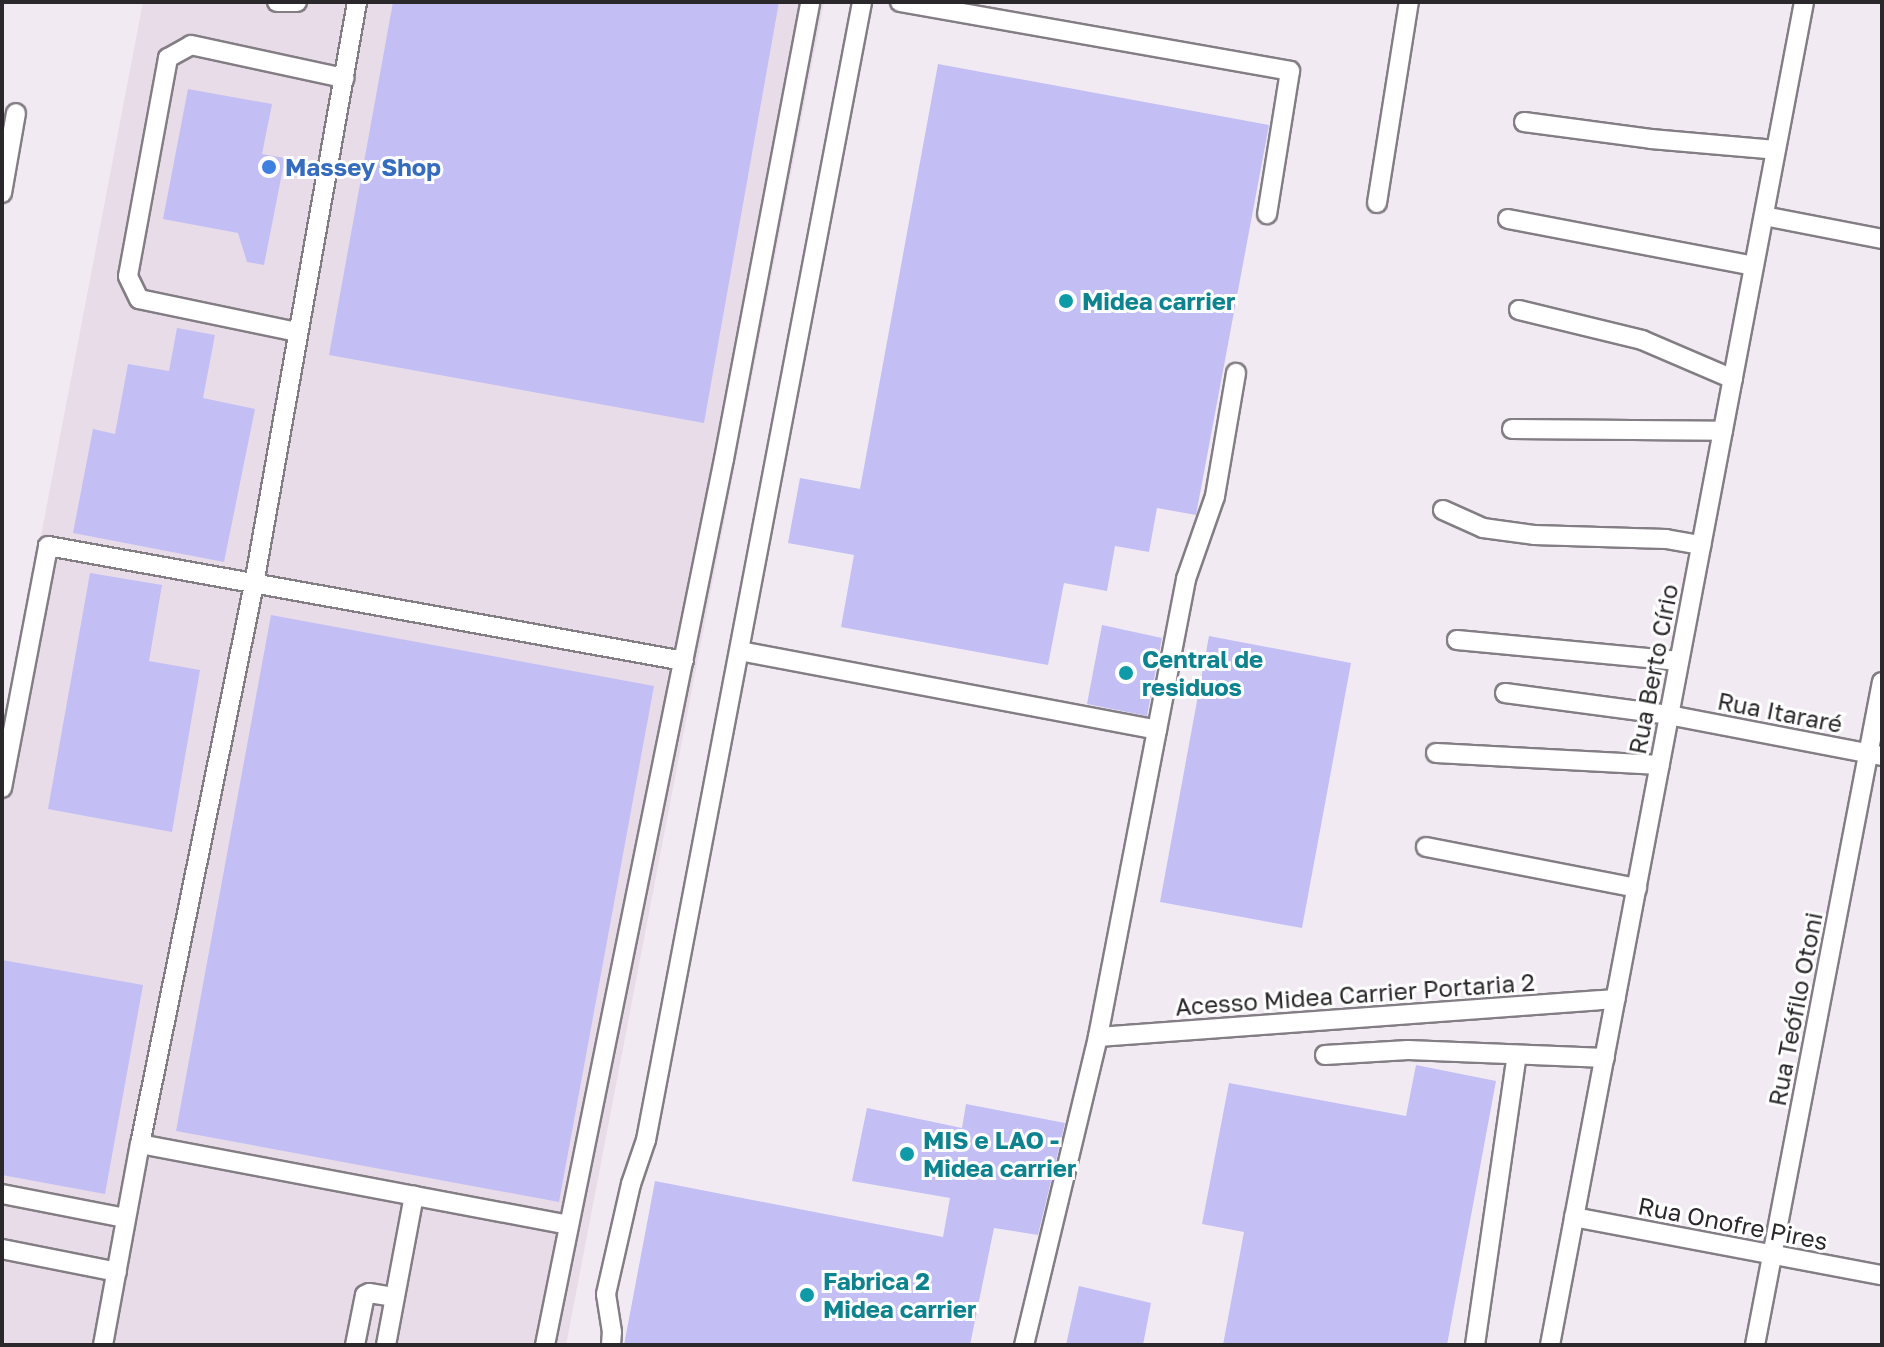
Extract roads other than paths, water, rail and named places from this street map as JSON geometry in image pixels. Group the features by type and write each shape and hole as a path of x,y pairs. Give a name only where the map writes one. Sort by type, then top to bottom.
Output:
{"street":[{"path":"277,2 297,2"},
{"path":"103,1345 140,1144 254,584 357,2"},
{"path":"545,1345 684,661 810,2"},
{"path":"611,1345 606,1294 631,1184 646,1140 862,2"},
{"path":"900,2 1290,71 1267,214"},
{"path":"1377,203 1409,2"},
{"name":"Rua Berto Círio","path":"1550,1345 1804,2"},
{"path":"297,332 139,299 128,276 165,74 168,58 191,45 344,78"},
{"path":"2,193 16,113"},
{"path":"1524,122 1651,139 1776,150"},
{"path":"1764,216 1882,239"},
{"path":"1508,219 1754,266"},
{"path":"1519,310 1642,340 1733,379"},
{"path":"1024,1345 1098,1037 1186,579 1215,496 1236,373"},
{"path":"1512,429 1723,431"},
{"path":"1443,510 1483,528 1534,535 1666,539 1701,545"},
{"path":"2,788 48,546 684,661"},
{"path":"1457,640 1679,661"},
{"path":"740,651 1157,730"},
{"name":"Rua Teófilo Otoni","path":"1755,1345 1875,755 1882,682"},
{"name":"Rua Itararé","path":"1505,693 1669,715 1875,755"},
{"path":"1436,753 1660,765"},
{"path":"1426,847 1637,888"},
{"name":"Acesso Midea Carrier Portaria 2","path":"1098,1037 1616,999"},
{"path":"1325,1055 1408,1050 1605,1058"},
{"path":"1475,1345 1517,1055"},
{"path":"140,1144 568,1225"},
{"path":"2,1194 126,1218"},
{"path":"386,1345 414,1196"},
{"name":"Rua Onofre Pires","path":"1574,1217 1882,1275"},
{"path":"2,1249 117,1272"},
{"path":"355,1345 365,1295 395,1297"}],"place":[{"name":"Massey Shop","path":"269,167"},
{"name":"Midea carrier","path":"1066,301"},
{"name":"Central de residuos","path":"1126,673"},
{"name":"MIS e LAO - Midea carrier","path":"907,1154"},
{"name":"Fabrica 2 Midea carrier","path":"807,1295"}]}
